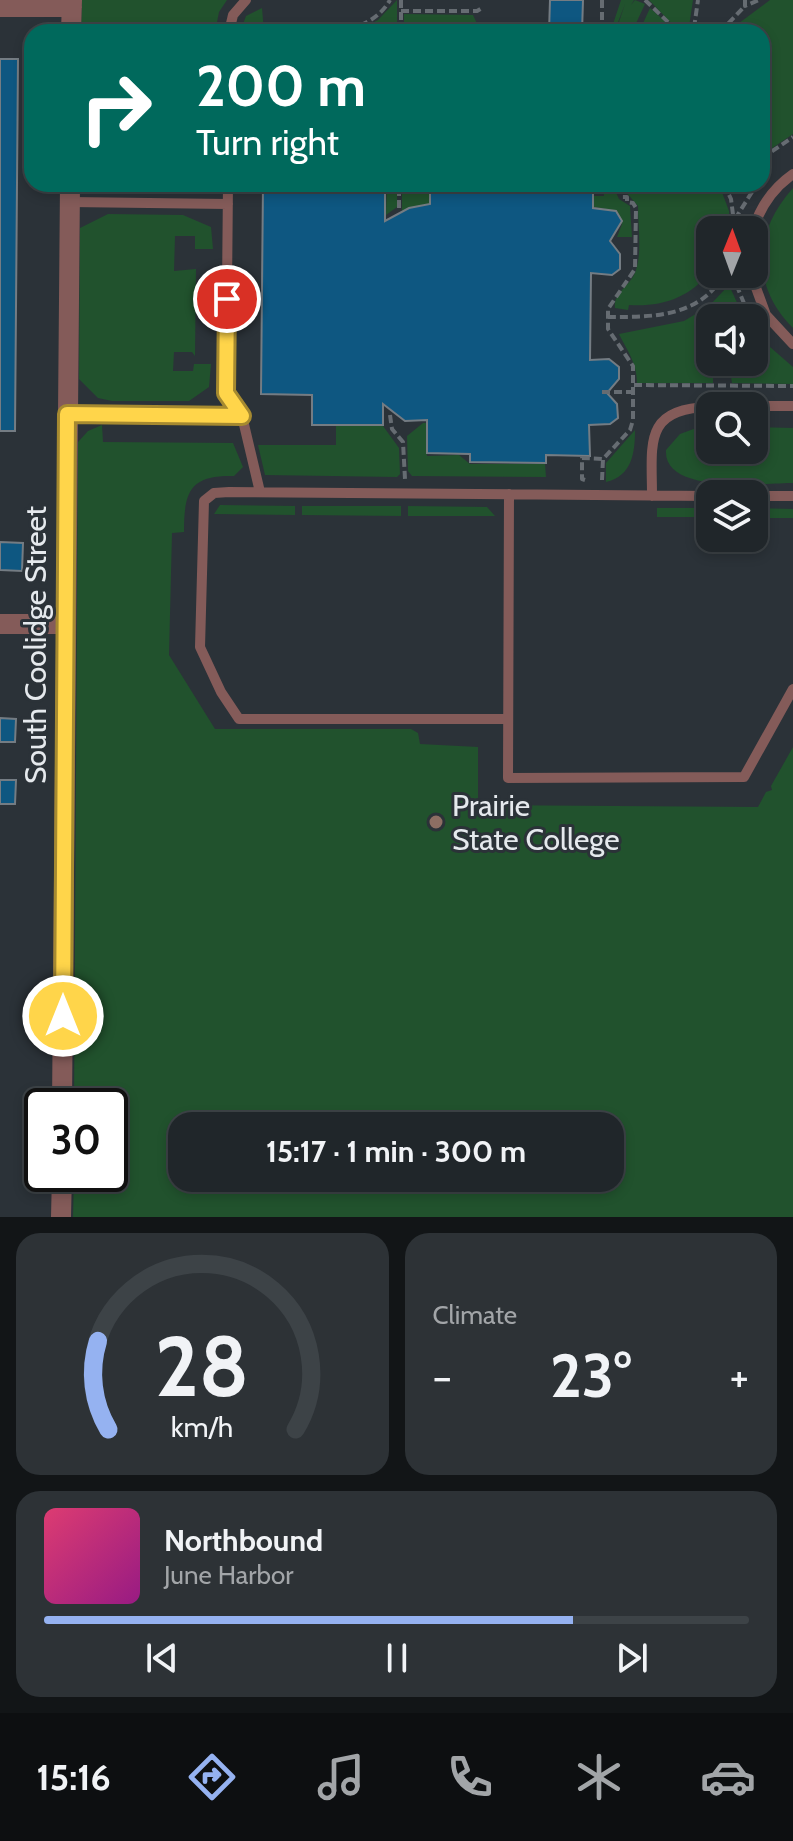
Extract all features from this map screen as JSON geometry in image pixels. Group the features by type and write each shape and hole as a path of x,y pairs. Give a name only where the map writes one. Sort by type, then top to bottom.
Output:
{"street":[{"path":"0,7 72,3 71,24"},
{"name":"South Coolidge Street","path":"62,1088 70,193"},
{"path":"0,624 65,624"},
{"path":"61,1217 62,1192"}],"lane":[{"path":"231,24 233,15 246,0"},
{"path":"760,216 771,194 793,174"},
{"path":"228,192 226,393 242,416 260,492"},
{"path":"70,193 228,204"},
{"path":"756,288 766,315 793,344"},
{"path":"768,406 793,406"},
{"path":"652,496 652,436 663,419 688,407 696,407"},
{"path":"67,414 242,416"},
{"path":"508,719 239,719 221,692 200,647 201,515 204,501 214,493 260,492 696,496"},
{"path":"509,494 508,778 744,777 793,689"},
{"path":"768,496 793,496"}],"path":[{"path":"362,24 367,23 390,0"},
{"path":"401,0 401,24"},
{"path":"602,0 602,24"},
{"path":"645,0 670,24"},
{"path":"695,24 698,0"},
{"path":"727,24 745,3 759,0"},
{"path":"401,11 477,11 482,8"},
{"path":"770,153 793,137"},
{"path":"399,192 399,208"},
{"path":"603,459 582,458 582,479 604,480 603,459 633,425 631,360 608,329 608,304 629,280 636,262 636,208 627,202 627,197 622,197 622,192"},
{"path":"727,192 734,216"},
{"path":"737,216 752,192"},
{"path":"608,317 652,317 684,310 713,288"},
{"path":"634,385 793,386"},
{"path":"602,392 634,392"},
{"path":"390,415 392,429 403,442 405,479"}],"green space":[{"path":"82,0 227,0 219,12 217,24 81,24"},
{"path":"397,0 397,24 370,24"},
{"path":"621,0 634,0 631,5 635,0 645,4 636,24 618,24 625,4 617,24 613,24"},
{"path":"649,0 693,0 689,24 672,24"},
{"path":"770,0 793,0 793,134 770,150 770,24 738,24"},
{"path":"262,8 263,24 243,24 246,16"},
{"path":"650,8 668,24 643,24"},
{"path":"404,14 473,15 477,24 404,24"},
{"path":"793,188 793,328 779,311 767,288 768,229"},
{"path":"387,192 397,192 397,207 386,215"},
{"path":"402,192 429,192 429,214 418,206 402,211"},
{"path":"604,192 616,192 619,199 630,206 632,237 617,237 622,224 617,211 594,207 594,196 604,196"},
{"path":"626,192 722,192 729,216 696,216 696,286 664,302 629,305 628,310 615,308 617,297 636,270 638,206"},
{"path":"108,214 183,215 211,227 213,249 195,249 195,236 175,236 174,271 196,269 195,356 192,352 174,352 173,371 193,371 194,364 211,364 209,387 189,401 112,401 98,398 79,379 80,228"},
{"path":"726,288 730,288 738,304 711,304"},
{"path":"696,314 696,376 768,376 768,345 793,367 793,384 732,383 731,377 713,377 713,383 637,383 633,362 619,334 684,321"},
{"path":"426,423 427,456 459,455 470,464 545,464 546,477 412,476 408,471 407,436"},
{"path":"102,425 103,442 233,443 243,467 234,476 208,479 192,488 186,506 184,532 172,533 169,655 215,729 411,729 418,733 420,744 478,747 478,805 758,807 766,792 772,790 771,786 793,747 793,1217 73,1217 74,1192 128,1192 128,1088 74,1088 78,442 88,431"},
{"path":"336,425 383,426 399,448 400,474 397,477 265,475 258,445 336,445"},
{"path":"768,427 793,428 793,483 697,480 680,474 669,464 666,450 680,434 696,428 696,464 768,464"},
{"path":"635,430 633,455 627,469 622,475 606,482 606,463"},
{"path":"220,505 295,506 295,515 214,514"},
{"path":"302,506 401,506 401,516 302,515"},
{"path":"408,506 487,507 495,516 408,516"},
{"path":"657,508 696,508 696,517 657,517"},
{"path":"768,508 793,509 793,518 768,518"}],"building":[{"path":"550,0 583,0 582,24 549,24"},
{"path":"0,59 18,59 15,431 0,431"},
{"path":"263,192 385,192 385,221 409,208 430,204 430,192 593,192 593,208 616,211 622,221 610,241 620,254 620,269 612,275 591,273 590,360 609,359 619,367 619,379 607,393 617,404 618,418 610,424 589,425 590,456 546,455 546,463 470,462 470,454 427,453 427,420 405,421 383,404 383,425 312,425 312,395 261,394"},
{"path":"0,542 23,543 22,571 0,570"},
{"path":"0,718 16,719 15,742 0,742"},
{"path":"0,780 16,780 15,804 0,804"}],"place":[{"name":"Prairie State College","path":"436,822"}],"route":[{"path":"63,1016 67,414 242,416 226,393 227,299"}]}
